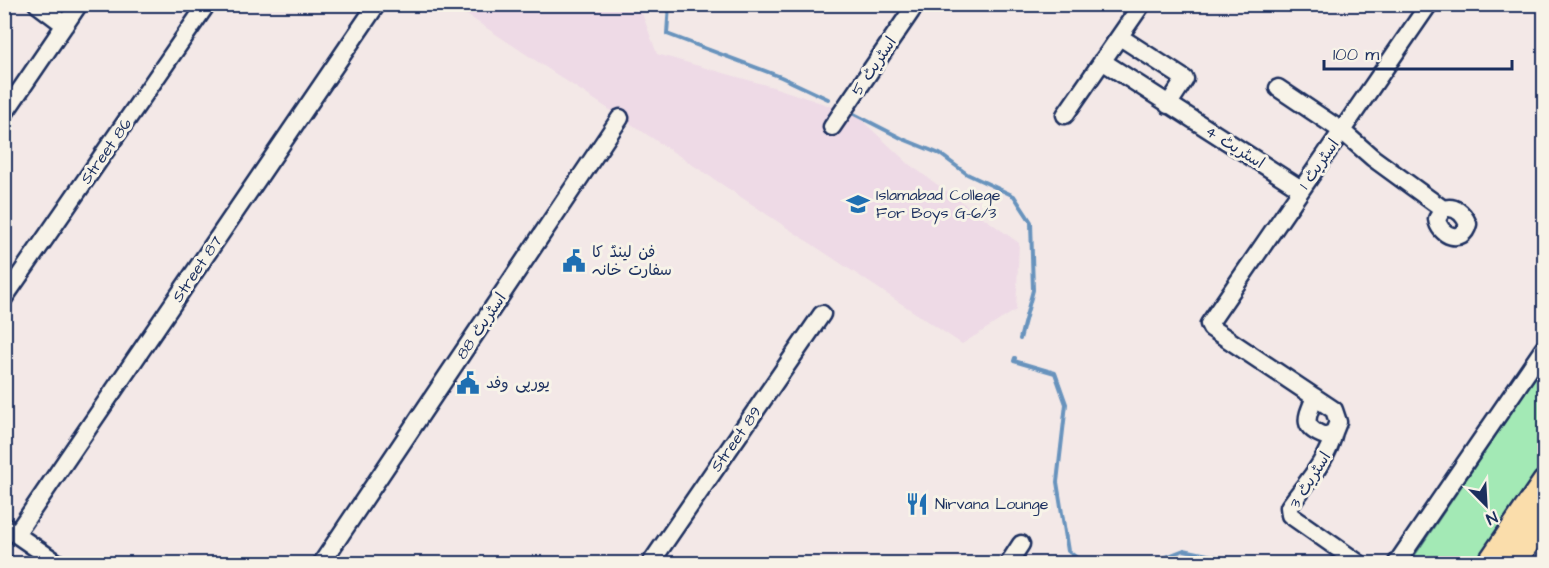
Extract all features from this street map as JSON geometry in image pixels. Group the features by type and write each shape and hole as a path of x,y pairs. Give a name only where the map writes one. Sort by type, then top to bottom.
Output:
{"main road":[{"path":"1488,564 1545,482"},
{"path":"1514,564 1545,518"}],"street":[{"path":"37,4 65,25"},
{"path":"4,114 79,4"},
{"name":"Street 86","path":"4,298 207,4"},
{"name":"Street 87","path":"10,530 377,4"},
{"name":"اسٹریٹ 5","path":"832,127 916,4"},
{"path":"1065,115 1142,4"},
{"name":"اسٹریٹ 1","path":"1209,324 1429,4"},
{"path":"1120,36 1185,80 1168,105"},
{"name":"اسٹریٹ 4","path":"1102,61 1301,189"},
{"path":"1278,88 1342,132 1373,158 1443,209"},
{"name":"اسٹریٹ 88","path":"321,564 620,118"},
{"name":"Street 89","path":"650,564 822,314"},
{"name":"اسٹریٹ 3","path":"1209,324 1211,328 1334,410 1338,422 1331,445 1289,507 1288,512 1360,564"},
{"path":"1396,564 1545,348"},
{"name":"اسٹریٹ 3","path":"1315,397 1307,418 1308,425 1315,432 1325,436 1334,432"},
{"path":"10,530 59,564"},
{"path":"1008,564 1021,544"}],"shaded area":[{"name":"Islamabad College For Boys G-6/3","path":"452,5 639,5 657,54 773,87 855,114 910,165 1019,243 1016,310 962,344"}],"green space":[{"path":"1544,364 1544,471 1483,563 1409,564"}],"waterway":[{"path":"669,4 667,34 781,77 828,99"},
{"path":"854,114 903,139 940,154 967,174 1014,196 1031,222 1033,290 1020,339"},
{"path":"1015,358 1014,361 1055,373 1066,404 1057,482 1068,551 1085,564"},
{"path":"1148,564 1184,550 1250,564"}],"place":[{"name":"Islamabad College For Boys G-6/3","path":"858,204"},
{"name":"فن لینڈ کا سفارت خانہ","path":"574,261"},
{"name":"یورپی وفد","path":"468,383"},
{"name":"Nirvana Lounge","path":"917,504"}]}
